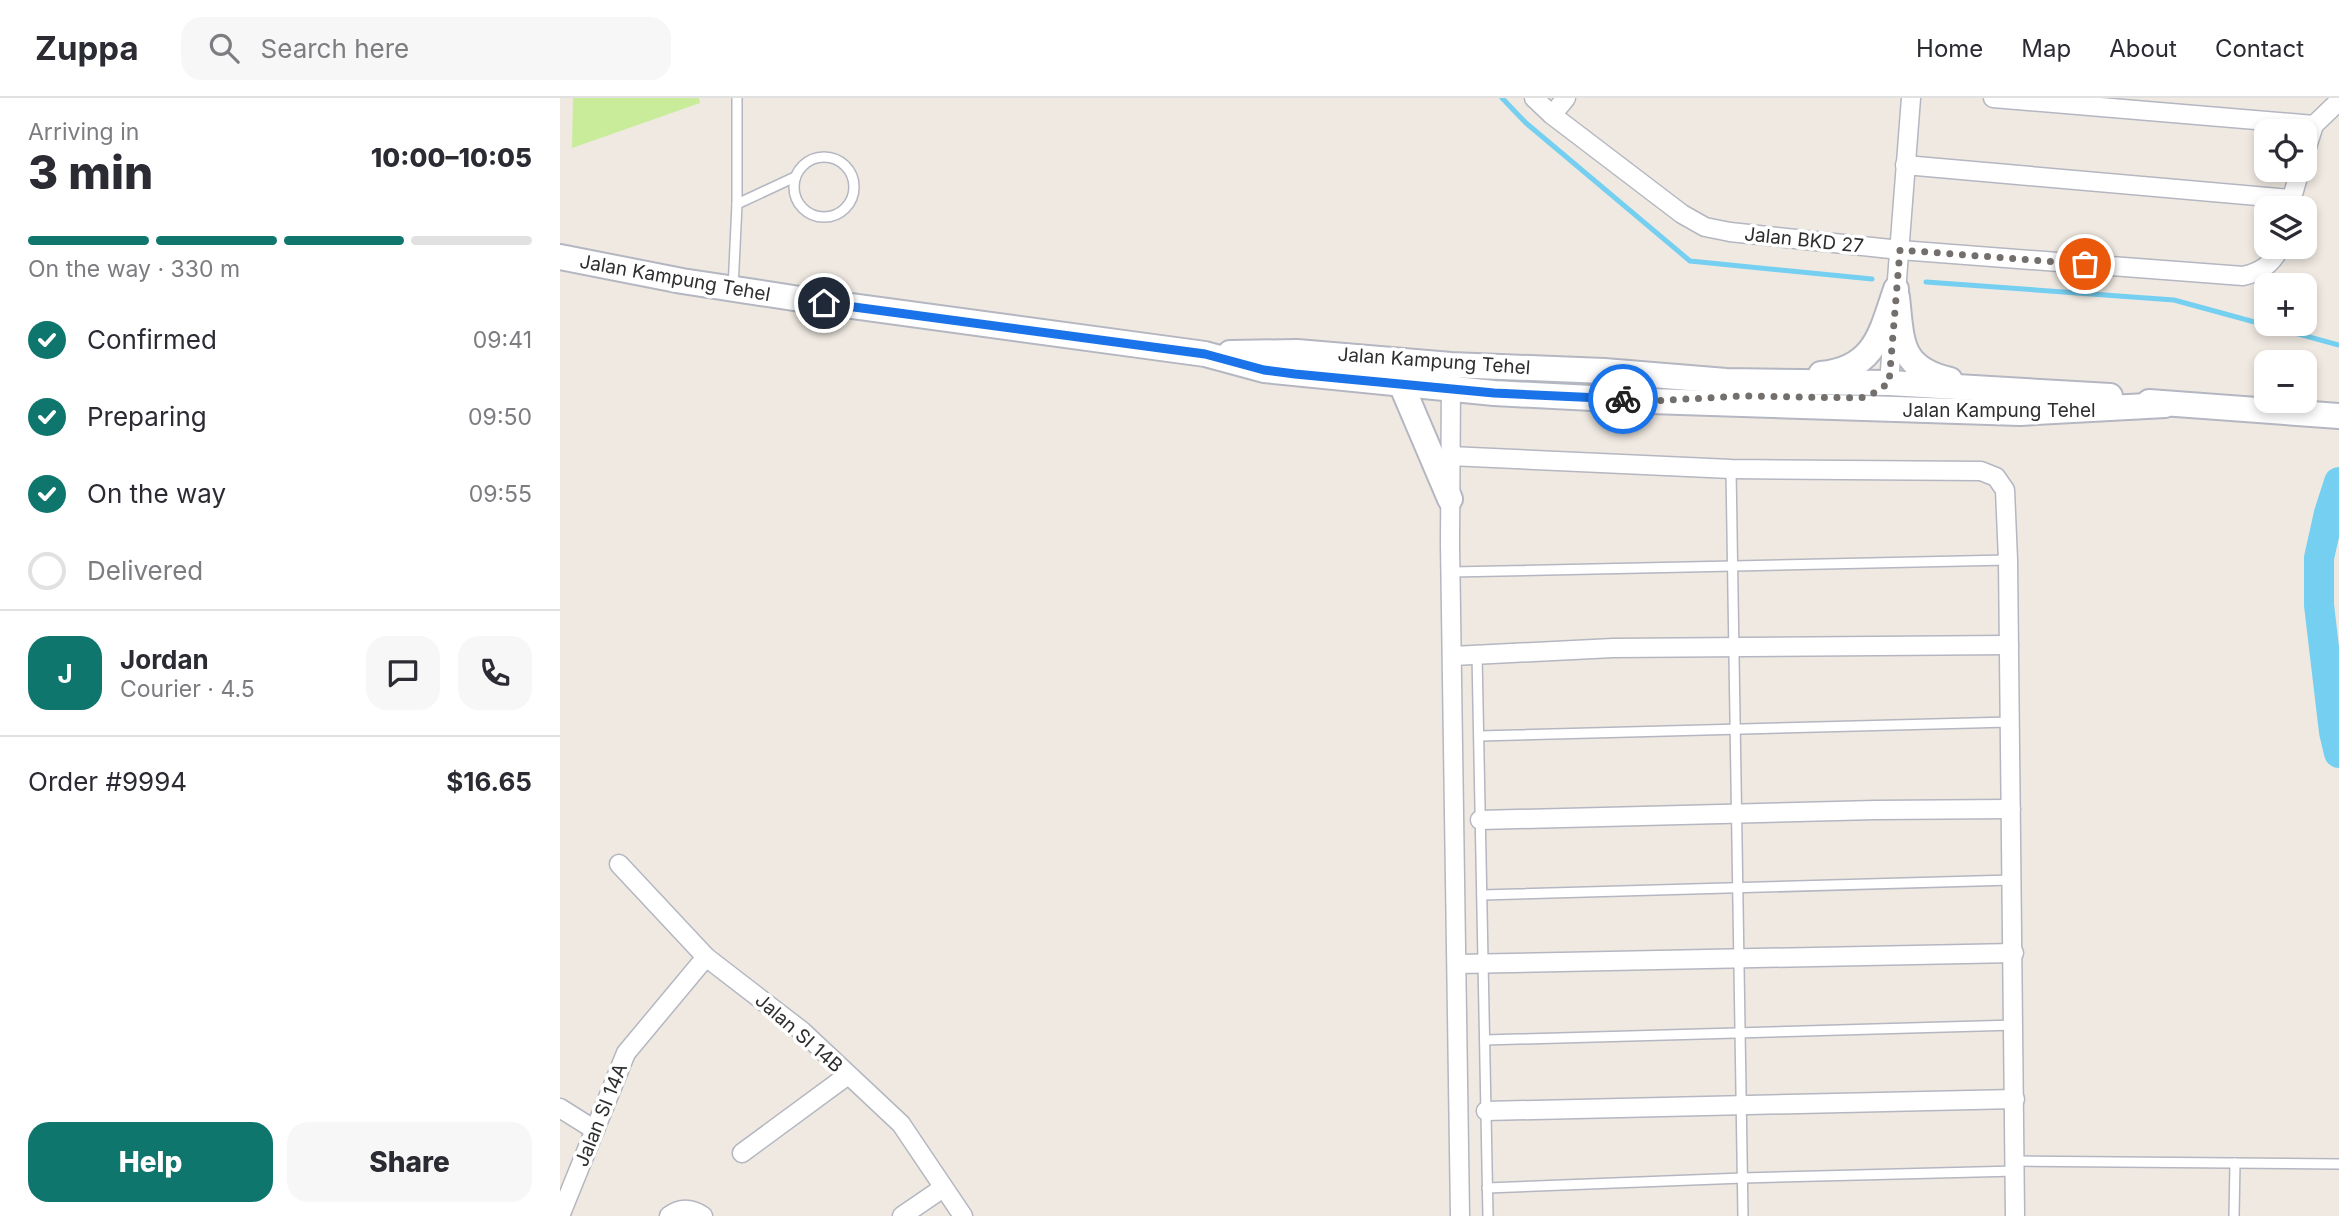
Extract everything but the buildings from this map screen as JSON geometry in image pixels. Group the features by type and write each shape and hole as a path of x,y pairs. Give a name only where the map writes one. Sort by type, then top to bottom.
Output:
{"main road":[{"name":"Jalan Kampung Tehel","path":"560,257 733,289 1205,354 1264,370 1401,384 1451,377 1604,371 1726,381 1889,383 2106,395 2165,405"},
{"path":"1726,381 1845,371 1861,361 1874,345 1896,289"},
{"path":"1896,289 1905,349 1913,363 1926,374 1948,380 2046,392"},
{"name":"Jalan Kampung Tehel","path":"1205,354 1297,352 1451,377 1650,401 2020,413 2165,405 2339,416"},
{"path":"1650,401 1743,396 1850,399 1872,394 1889,383 1902,396 1914,400 1989,406 2020,413"},
{"path":"1401,384 1450,499"}],"street":[{"name":"Jalan BKD 27","path":"1534,98 1552,116 1682,214 1705,226 1730,232 1900,250 2243,276 2256,273 2273,259"},
{"path":"1552,116 1566,98"},
{"path":"1889,383 1911,98"},
{"path":"1993,98 2254,120"},
{"path":"2317,122 2339,101"},
{"path":"1905,165 2254,200"},
{"path":"1451,377 1450,499 1460,1216"},
{"path":"1450,456 1731,469 1981,471 1996,477 2005,490 2008,560 2015,1216"},
{"path":"1453,656 1613,648 2009,645"},
{"path":"1480,820 2011,809"},
{"name":"Jalan SI 14B","path":"619,864 706,957 802,1031 901,1124 962,1216"},
{"path":"1457,964 2014,953"},
{"name":"Jalan SI 14A","path":"560,1216 625,1053 706,957"},
{"path":"742,1153 848,1075"},
{"path":"1486,1111 2015,1099"},
{"path":"560,1108 595,1130"},
{"path":"902,1216 943,1188"},
{"path":"669,1216 685,1209 695,1210 703,1216"}],"lane":[{"path":"733,289 737,204 737,98"},
{"path":"737,204 795,177 804,164 820,157 836,160 849,171 854,187 853,195 849,203 836,214 811,214 798,203 795,177"},
{"path":"1731,469 1743,1216"},
{"path":"1451,572 2008,560"},
{"path":"1477,654 1488,1216"},
{"path":"1479,736 2010,722"},
{"path":"1482,895 2012,880"},
{"path":"1485,1040 2015,1025"},
{"path":"2234,1216 2235,1163"},
{"path":"1487,1188 2016,1166 2339,1164"}],"green space":[{"path":"573,98 699,98 700,103 572,148"}],"waterway":[{"path":"1502,98 1526,123 1690,261 1872,279"},
{"path":"1926,282 2174,300 2339,345"},
{"path":"2339,482 2319,558 2319,605 2334,732 2339,753"}],"way so far":[{"path":"1623,399 1650,401 1743,396 1861,398 1889,383 1900,250 2085,264"}],"route":[{"path":"824,303 1205,354 1264,370 1295,374 1494,393 1623,399"}]}
